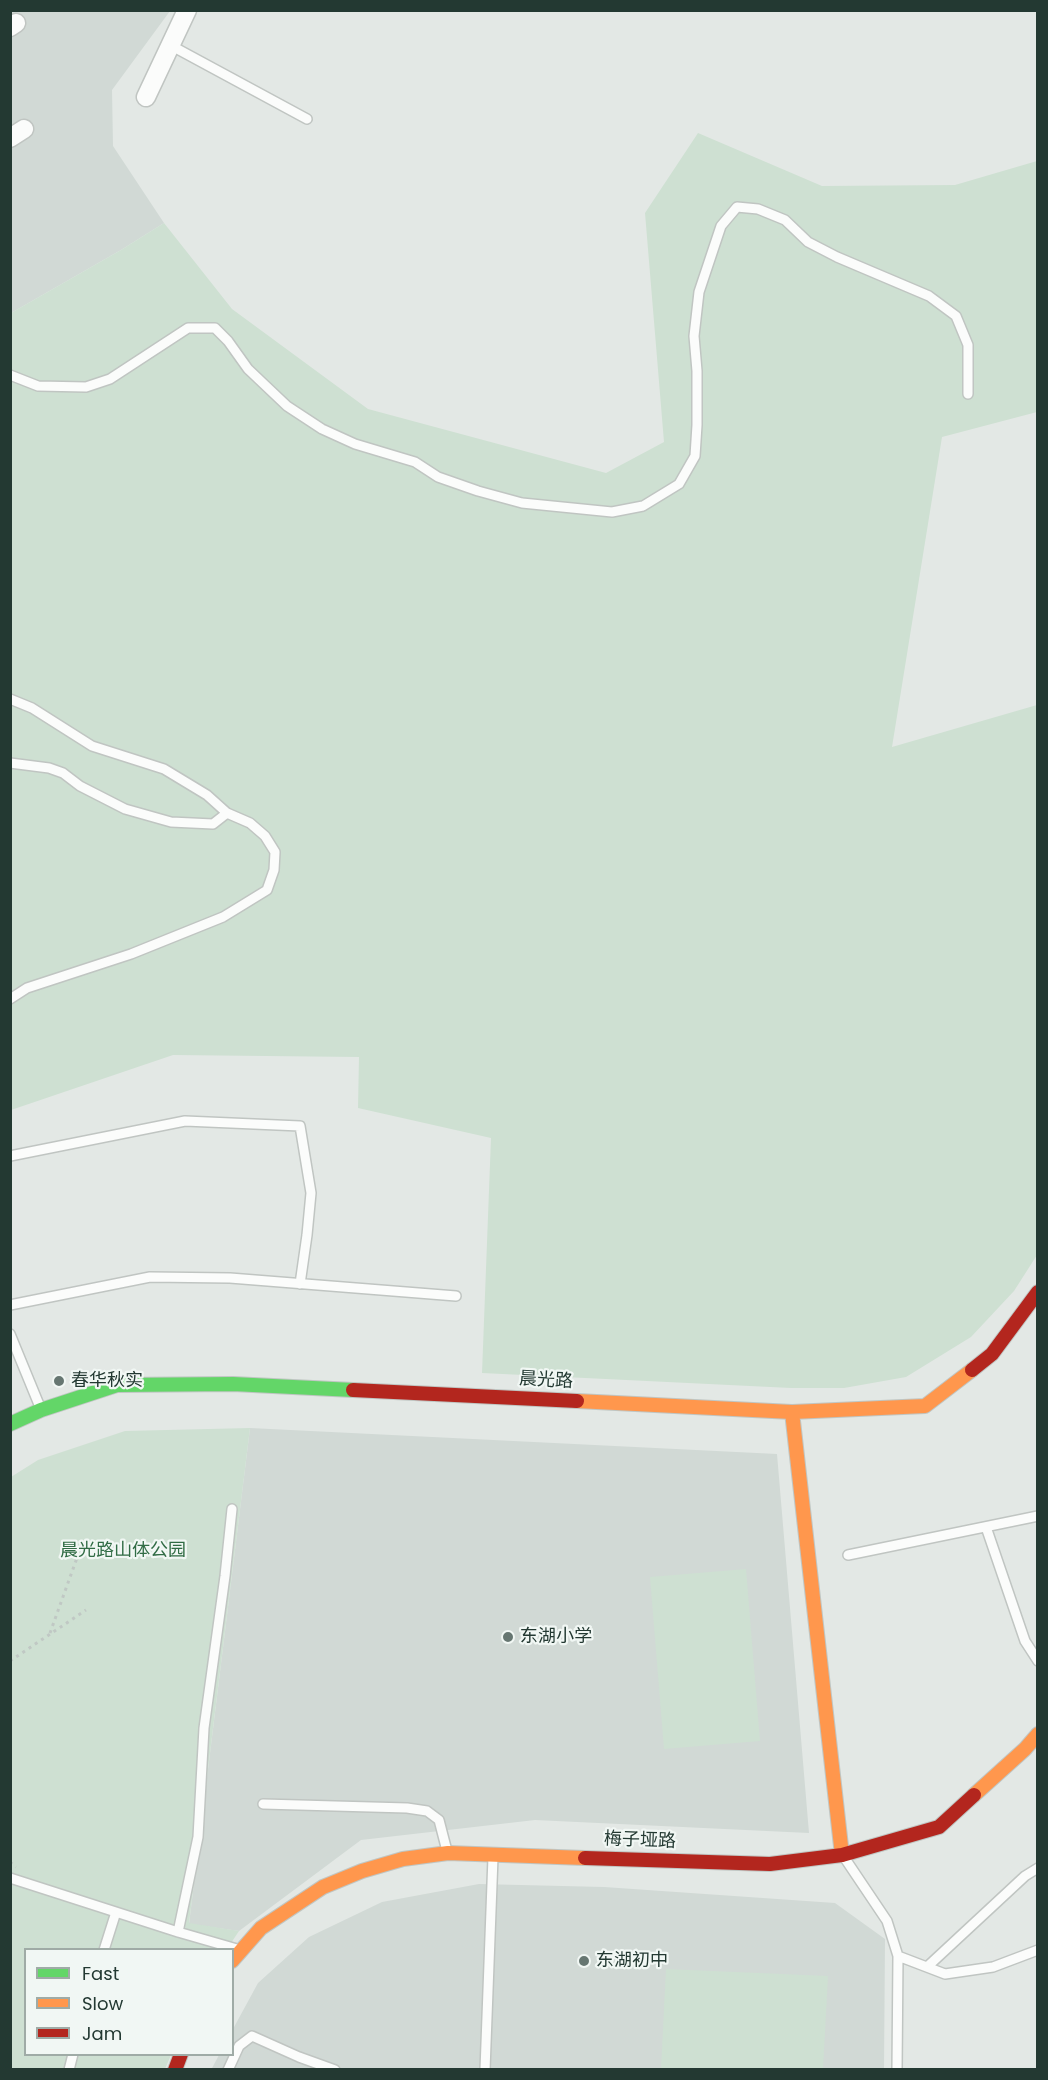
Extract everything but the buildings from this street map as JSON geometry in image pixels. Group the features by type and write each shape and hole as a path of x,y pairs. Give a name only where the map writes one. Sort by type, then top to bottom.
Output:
{"street":[{"path":"146,97 187,10"},
{"name":"晨光路","path":"10,1424 41,1410 117,1385 233,1384 792,1412 925,1406 992,1354 1038,1292"},
{"path":"10,1438 47,1420 116,1399"},
{"path":"792,1412 842,1855"},
{"name":"梅子垭路","path":"236,1955 261,1928 323,1887 362,1871 403,1860 448,1853 770,1864 842,1855 939,1827 1025,1749 1038,1734"},
{"path":"175,2070 181,2056"}],"lane":[{"path":"170,45 307,119"},
{"path":"10,375 38,386 86,387 110,379 188,328 215,328 228,340 248,369 287,406 322,429 355,444 415,462 438,477 522,503 612,512 643,506 680,484 695,456 697,382 694,336 699,291 721,226 737,207 758,209 785,220 808,242 837,257 929,296 956,316 968,345 968,394"},
{"path":"10,699 32,708 92,746 164,769 207,795 227,813 250,823 265,836 275,852 274,870 267,890 223,917 131,954 27,988 10,999"},
{"path":"10,763 49,768 63,773 80,786 125,809 171,822 213,824 227,813"},
{"path":"10,1156 185,1121 300,1126 311,1193 308,1235 300,1284"},
{"path":"10,1305 150,1277 230,1278 456,1296"},
{"path":"10,1334 41,1410"},
{"path":"178,1932 198,1837 204,1728 232,1509"},
{"path":"848,1555 1038,1516"},
{"path":"986,1527 1025,1641 1038,1661"},
{"path":"263,1804 407,1808 427,1811 439,1820 448,1853"},
{"path":"485,2070 493,1854"},
{"path":"842,1855 887,1921 898,1956 897,2070"},
{"path":"927,1967 1025,1876 1038,1868"},
{"path":"10,1878 178,1932 218,1948"},
{"path":"105,1948 116,1912"},
{"path":"898,1956 945,1974 993,1967 1038,1950"},
{"path":"228,2070 239,2046 252,2036 335,2070"}],"path":[{"path":"49,1635 78,1555"},
{"path":"10,1661 86,1610"}],"shaded area":[{"path":"11,11 170,11 112,90 113,146 164,223 11,313"},
{"name":"东湖小学","path":"250,1428 777,1454 809,1833 535,1820 361,1840 239,1931 189,1924"},
{"name":"东湖初中","path":"479,1884 604,1887 835,1903 885,1939 884,2069 211,2070 218,2056 234,2056 234,2027 258,1983 309,1937 382,1902"}],"green space":[{"path":"698,133 822,186 955,185 1037,161 1037,412 942,437 892,747 1037,705 1037,1255 1014,1291 971,1337 906,1377 844,1388 791,1388 482,1373 491,1138 358,1108 359,1057 173,1055 11,1110 11,313 164,223 232,309 368,409 606,473 664,442 645,213"},
{"name":"晨光路山体公园","path":"250,1428 189,1923 239,1931 228,1948 24,1948 24,2056 171,2056 165,2069 11,2070 11,1477 38,1460 125,1431"},
{"path":"746,1569 760,1741 664,1749 650,1577"},
{"path":"666,1969 828,1976 823,2069 661,2069"}],"traffic: fast":[{"path":"10,1424 41,1410 117,1385 233,1384 353,1390"}],"traffic: slow":[{"path":"577,1401 792,1412 925,1406 972,1370"},
{"path":"792,1412 842,1855"},
{"path":"974,1795 1025,1749 1038,1734"},
{"path":"234,1959 261,1928 323,1887 362,1871 403,1859 448,1853 585,1858"}],"traffic: jam":[{"path":"972,1370 992,1354 1038,1292"},
{"path":"353,1390 577,1401"},
{"path":"585,1858 770,1864 842,1855 939,1827 974,1795"},
{"path":"175,2070 180,2056"}],"place":[{"name":"春华秋实","path":"59,1381"},
{"name":"东湖小学","path":"508,1637"},
{"name":"东湖初中","path":"584,1961"}]}
